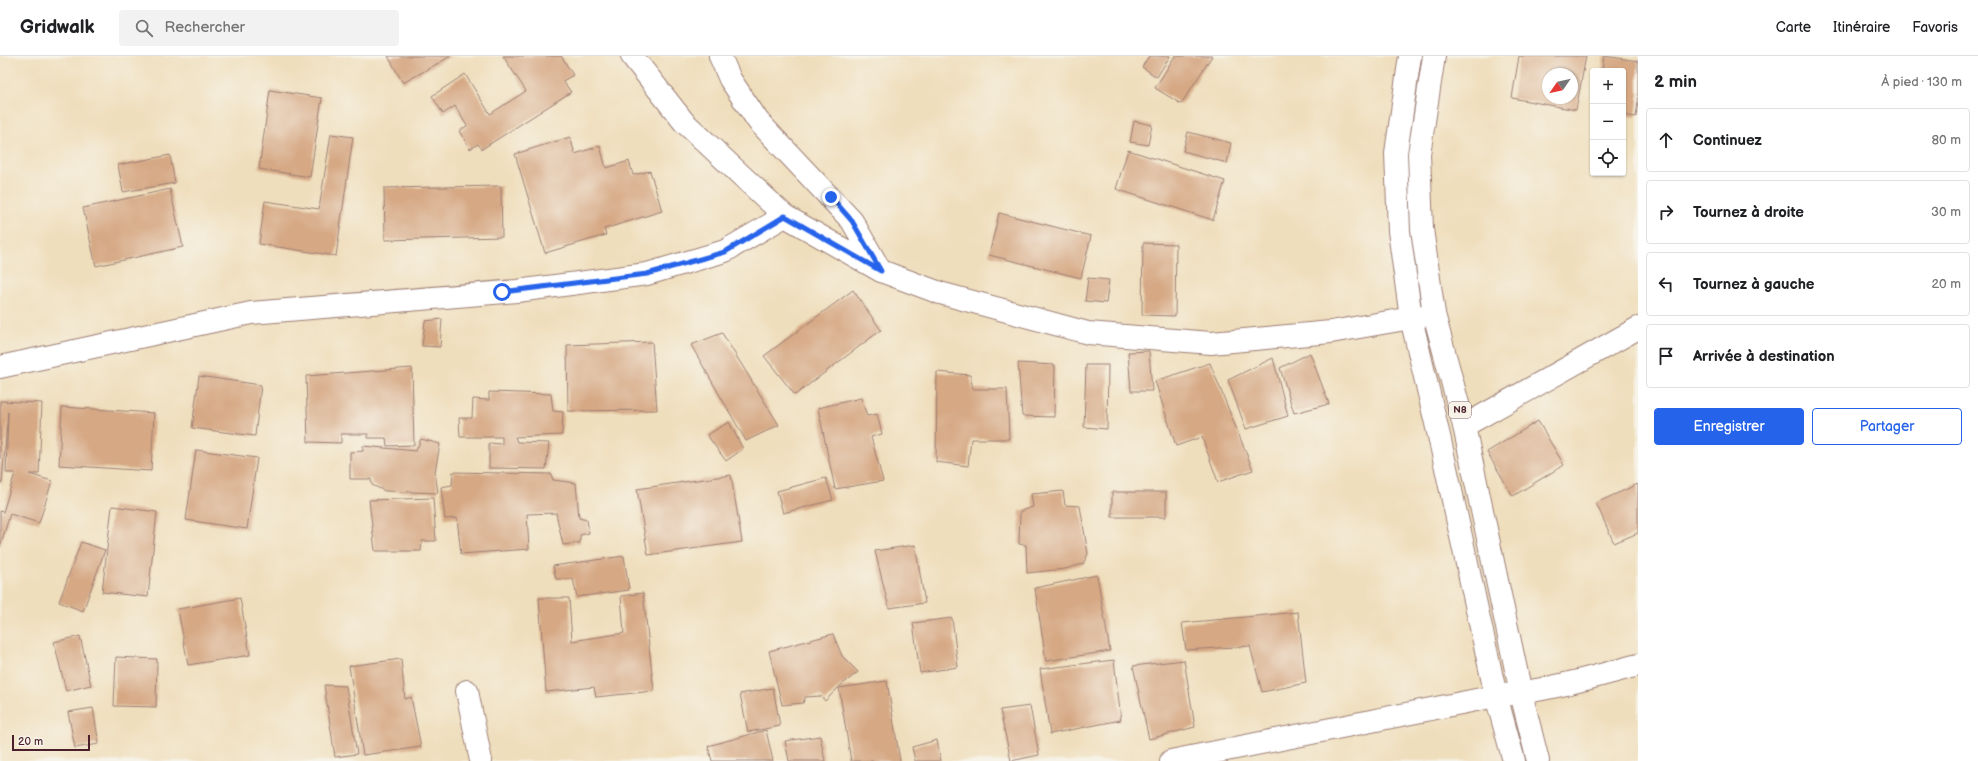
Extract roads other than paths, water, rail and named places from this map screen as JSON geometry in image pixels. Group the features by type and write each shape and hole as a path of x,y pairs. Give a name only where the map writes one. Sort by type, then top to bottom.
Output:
{"main road":[{"path":"632,56 684,122 785,216 881,271 940,293 1088,333 1211,343 1331,332 1434,314"},
{"path":"720,56 730,79 758,121 852,221 881,271"},
{"name":"N8","path":"1410,56 1396,153 1399,231 1411,318 1439,436 1496,696 1514,761"},
{"name":"N8","path":"1434,56 1419,154 1422,229 1434,314 1464,426 1521,693 1538,761"},
{"path":"0,368 251,313 517,291 647,274 725,252 785,216"},
{"path":"1464,426 1638,328"},
{"path":"1171,761 1496,696 1521,693 1580,681 1638,665"},
{"path":"467,691 481,761"}]}
